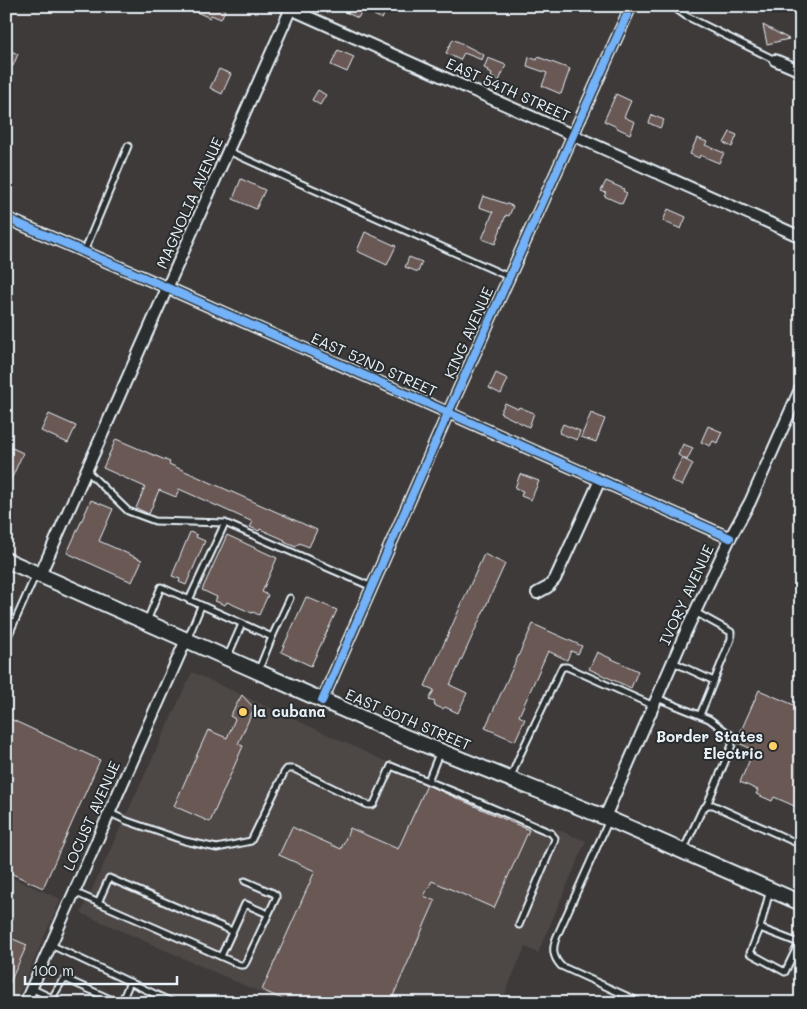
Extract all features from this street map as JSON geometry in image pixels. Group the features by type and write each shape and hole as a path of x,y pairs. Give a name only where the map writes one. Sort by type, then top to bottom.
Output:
{"main road":[{"name":"EAST 50TH STREET","path":"6,560 403,736 607,818 770,890 799,898"}],"street":[{"name":"KING AVENUE","path":"322,701 448,413 631,6"},
{"name":"EAST 54TH STREET","path":"289,7 801,237"},
{"name":"MAGNOLIA AVENUE","path":"38,574 87,471 228,151 289,7"},
{"path":"775,60 801,71"},
{"name":"EAST 52ND STREET","path":"6,218 730,538"},
{"name":"IVORY AVENUE","path":"607,818 695,612 730,538 750,502 801,387"},
{"path":"537,593 548,587 555,579 600,480"},
{"name":"LOCUST AVENUE","path":"25,1003 186,640"}],"lane":[{"path":"672,6 686,16 775,60"},
{"path":"84,252 128,146"},
{"path":"228,151 509,277"},
{"path":"87,471 128,511 155,521 224,523 372,587"},
{"path":"189,600 224,523"},
{"path":"6,641 38,574"},
{"path":"146,622 161,587 272,637"},
{"path":"258,672 290,598"},
{"path":"186,640 201,606"},
{"path":"695,612 731,632 731,639 700,715"},
{"path":"227,658 242,624"},
{"path":"673,662 714,681"},
{"path":"510,779 563,667 655,702 700,715 709,719 731,735 732,745 707,805 702,810 683,851"},
{"path":"428,781 440,751"},
{"path":"110,813 127,821 185,841 217,848 251,841 284,773 288,769 294,769 368,805 372,805 391,766 467,796 551,834 555,838 518,925"},
{"path":"707,805 714,805 801,845"},
{"path":"607,818 553,946 553,953 556,961 561,966 642,1003"},
{"path":"98,903 109,878 232,931"},
{"path":"74,892 240,965 244,965 276,898 276,895 273,893 246,881"},
{"path":"760,928 799,943 785,972 750,953 760,928 770,890"},
{"path":"221,956 244,904 268,914"},
{"path":"51,945 174,1003"},
{"path":"53,1000 61,983 66,979 120,1003 130,982"},
{"path":"31,988 53,1000 63,1003"}],"shaded area":[{"path":"192,672 383,760 586,841 538,953 525,947 501,1003 284,1003 81,913"},
{"path":"6,875 61,899 15,1003 6,1003"}],"building":[{"path":"183,6 217,6 225,10 221,19 211,15 210,18"},
{"path":"348,6 356,6 363,9 358,18 345,12"},
{"path":"377,6 388,6 382,19 374,15"},
{"path":"763,25 789,39 767,44"},
{"path":"453,39 484,55 482,60 464,53 460,60 446,53"},
{"path":"6,49 18,54 13,66 6,63"},
{"path":"338,50 354,57 347,72 331,65"},
{"path":"529,57 537,60 538,57 570,69 561,94 542,86 547,73 527,66"},
{"path":"488,58 506,65 499,81 491,77 492,74 484,68"},
{"path":"219,69 231,74 222,94 210,88"},
{"path":"318,90 326,95 320,105 312,100"},
{"path":"616,94 631,101 624,117 635,122 630,134 604,121"},
{"path":"652,115 664,120 660,128 649,123"},
{"path":"730,132 737,135 732,147 724,143"},
{"path":"697,138 707,142 705,145 724,153 719,163 700,155 699,158 690,154"},
{"path":"241,179 265,190 256,209 233,199"},
{"path":"606,181 624,189 623,191 627,193 622,204 604,196 606,193 601,191"},
{"path":"483,196 513,206 509,216 506,215 495,244 482,239 493,212 479,207"},
{"path":"668,209 686,217 681,229 663,221"},
{"path":"365,232 396,246 387,265 357,251"},
{"path":"409,257 422,262 418,272 405,267"},
{"path":"496,373 508,379 501,394 489,388"},
{"path":"505,403 534,413 529,427 500,413"},
{"path":"591,413 605,419 596,442 581,437"},
{"path":"49,414 76,426 68,443 41,431"},
{"path":"563,424 580,431 577,440 559,433"},
{"path":"708,426 722,432 717,443 713,441 710,446 701,442"},
{"path":"116,439 317,530 309,547 299,543 296,547 260,529 259,531 250,527 253,522 179,489 176,497 159,490 149,514 136,508 145,487 103,468"},
{"path":"683,444 693,448 687,460 678,455"},
{"path":"6,445 23,453 6,491"},
{"path":"682,458 693,464 682,486 671,480"},
{"path":"520,474 539,481 531,500 521,496 523,491 515,488"},
{"path":"91,500 113,509 99,541 142,560 132,582 67,553"},
{"path":"190,532 205,541 186,585 179,582 180,579 172,576"},
{"path":"227,535 277,558 262,592 268,595 259,615 227,602 225,605 215,601 217,597 202,590"},
{"path":"484,554 505,564 450,685 467,693 458,713 445,707 443,709 434,705 435,702 429,700 434,690 425,686"},
{"path":"306,597 337,610 311,666 281,652"},
{"path":"533,624 582,646 578,654 571,651 567,660 548,651 519,716 525,719 515,741 485,728"},
{"path":"597,652 638,671 631,688 589,669"},
{"name":"Border States Electric","path":"759,690 801,708 801,803 799,808 774,797 772,801 756,794 758,790 740,782 754,750 736,742"},
{"path":"242,695 254,708 238,744 243,746 210,822 174,806 208,730 227,738 235,719 230,716"},
{"path":"6,717 100,760 43,888 6,871"},
{"path":"427,785 529,830 494,908 432,881 424,896 435,901 390,1003 291,1003 262,990 315,871 279,855 292,827 341,849 350,828 398,849"},
{"path":"6,936 27,945 6,991"}],"cycle path":[{"path":"322,701 448,413 631,6"},
{"path":"6,218 730,538"}],"place":[{"name":"la cubana","path":"243,712"},
{"name":"Border States Electric","path":"773,746"}]}
